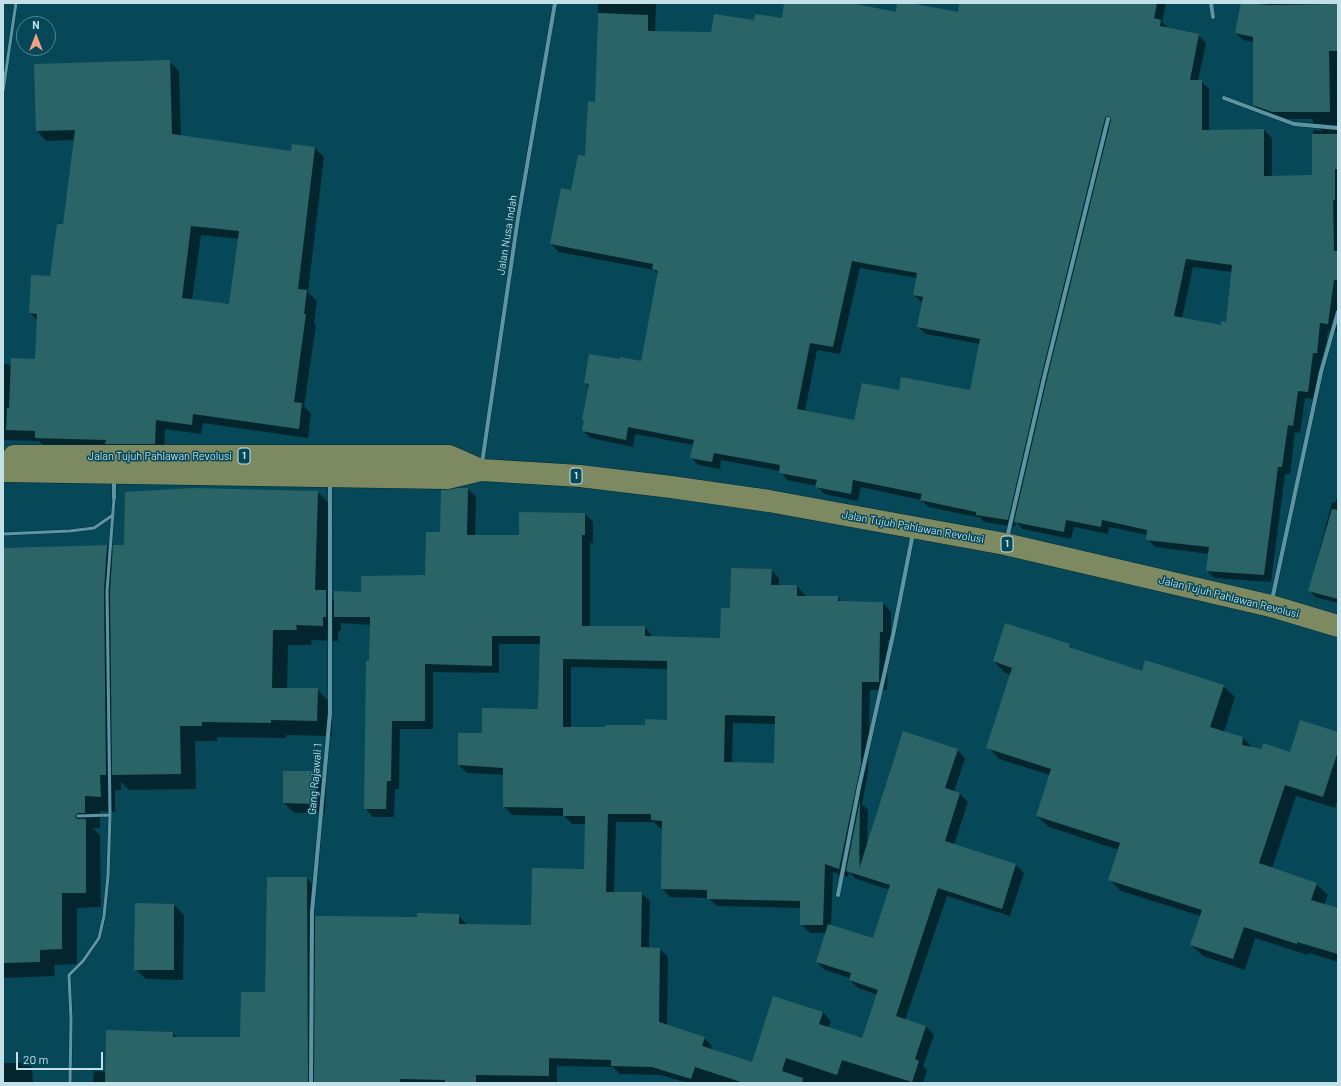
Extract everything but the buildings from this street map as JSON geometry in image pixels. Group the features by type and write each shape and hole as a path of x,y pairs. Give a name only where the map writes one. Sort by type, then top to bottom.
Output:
{"main road":[{"name":"Jalan Tujuh Pahlawan Revolusi","path":"3,456 449,456 481,470"},
{"name":"Jalan Tujuh Pahlawan Revolusi","path":"3,471 447,478 481,470 580,476 769,501 1005,544 1271,606 1338,626"}],"street":[{"name":"Jalan Nusa Indah","path":"481,470 518,218 556,3"},
{"path":"1211,3 1213,17"},
{"path":"1224,98 1294,124 1338,128"},
{"path":"1005,544 1108,119"},
{"path":"1271,606 1321,372 1338,312"},
{"path":"113,473 114,498"},
{"name":"Gang Rajawali 1","path":"311,1083 312,912 330,713 330,477"},
{"path":"838,895 915,527"}],"lane":[{"path":"3,91 16,3"},
{"path":"70,1083 71,1019 69,975 83,960 99,938 104,916 108,876 110,815 106,591 114,498"},
{"path":"3,534 70,531 94,528 113,515"},
{"path":"78,816 110,815"}]}
